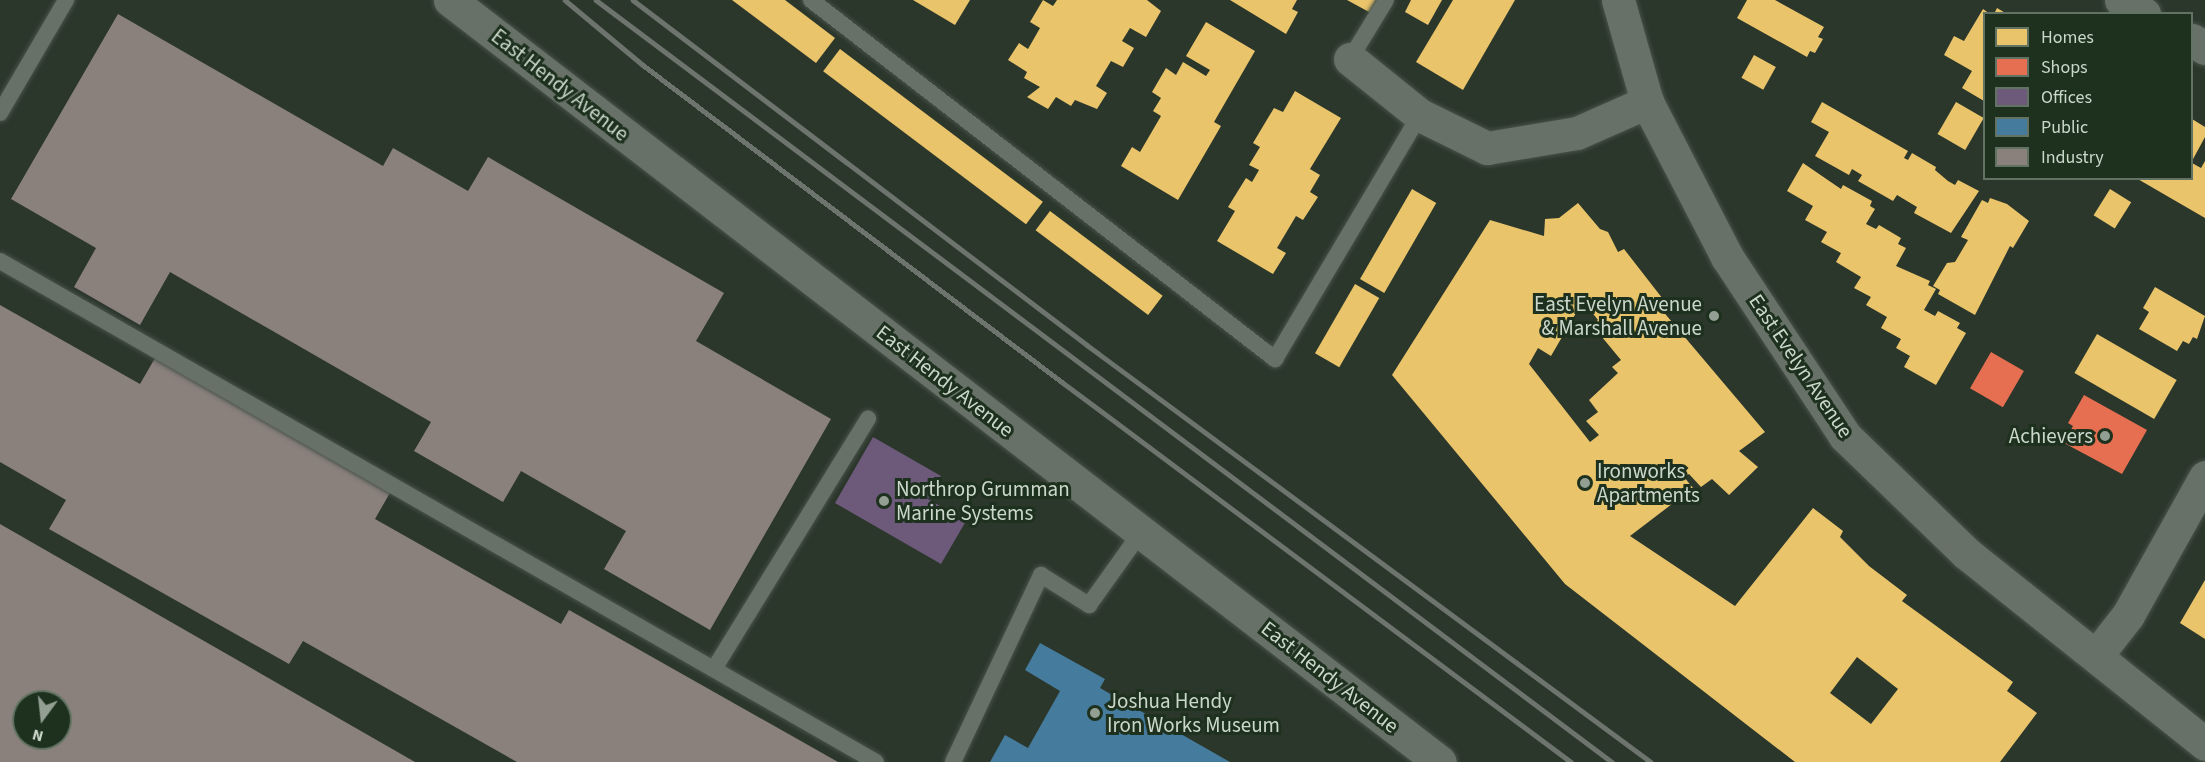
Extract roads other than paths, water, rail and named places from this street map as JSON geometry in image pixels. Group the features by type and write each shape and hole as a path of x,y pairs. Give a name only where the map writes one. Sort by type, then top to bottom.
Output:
{"street":[{"name":"East Hendy Avenue","path":"450,0 1440,762"},
{"name":"East Evelyn Avenue","path":"1618,0 1647,102 1727,257 1845,436 1966,554 2205,744"},
{"path":"2121,0 2141,12"},
{"path":"1350,58 1420,115 1487,148 1577,133 1647,102"},
{"path":"2096,656 2128,615 2205,477"}],"lane":[{"path":"0,113 66,0"},
{"path":"1350,58 1386,0"},
{"path":"818,2 1275,359 1420,115"},
{"path":"0,261 876,762"},
{"path":"714,669 867,419"},
{"path":"953,762 1041,575 1089,604 1141,532"}],"railway":[{"path":"565,0 643,65 1062,382 1571,762"},
{"path":"596,0 1612,762"},
{"path":"633,0 1087,345 1651,762"}],"place":[{"name":"East Evelyn Avenue & Marshall Avenue","path":"1714,316"},
{"name":"Achievers","path":"2105,436"},
{"name":"Ironworks Apartments","path":"1585,483"},
{"name":"Northrop Grumman Marine Systems","path":"884,501"},
{"name":"Joshua Hendy Iron Works Museum","path":"1095,713"}]}
